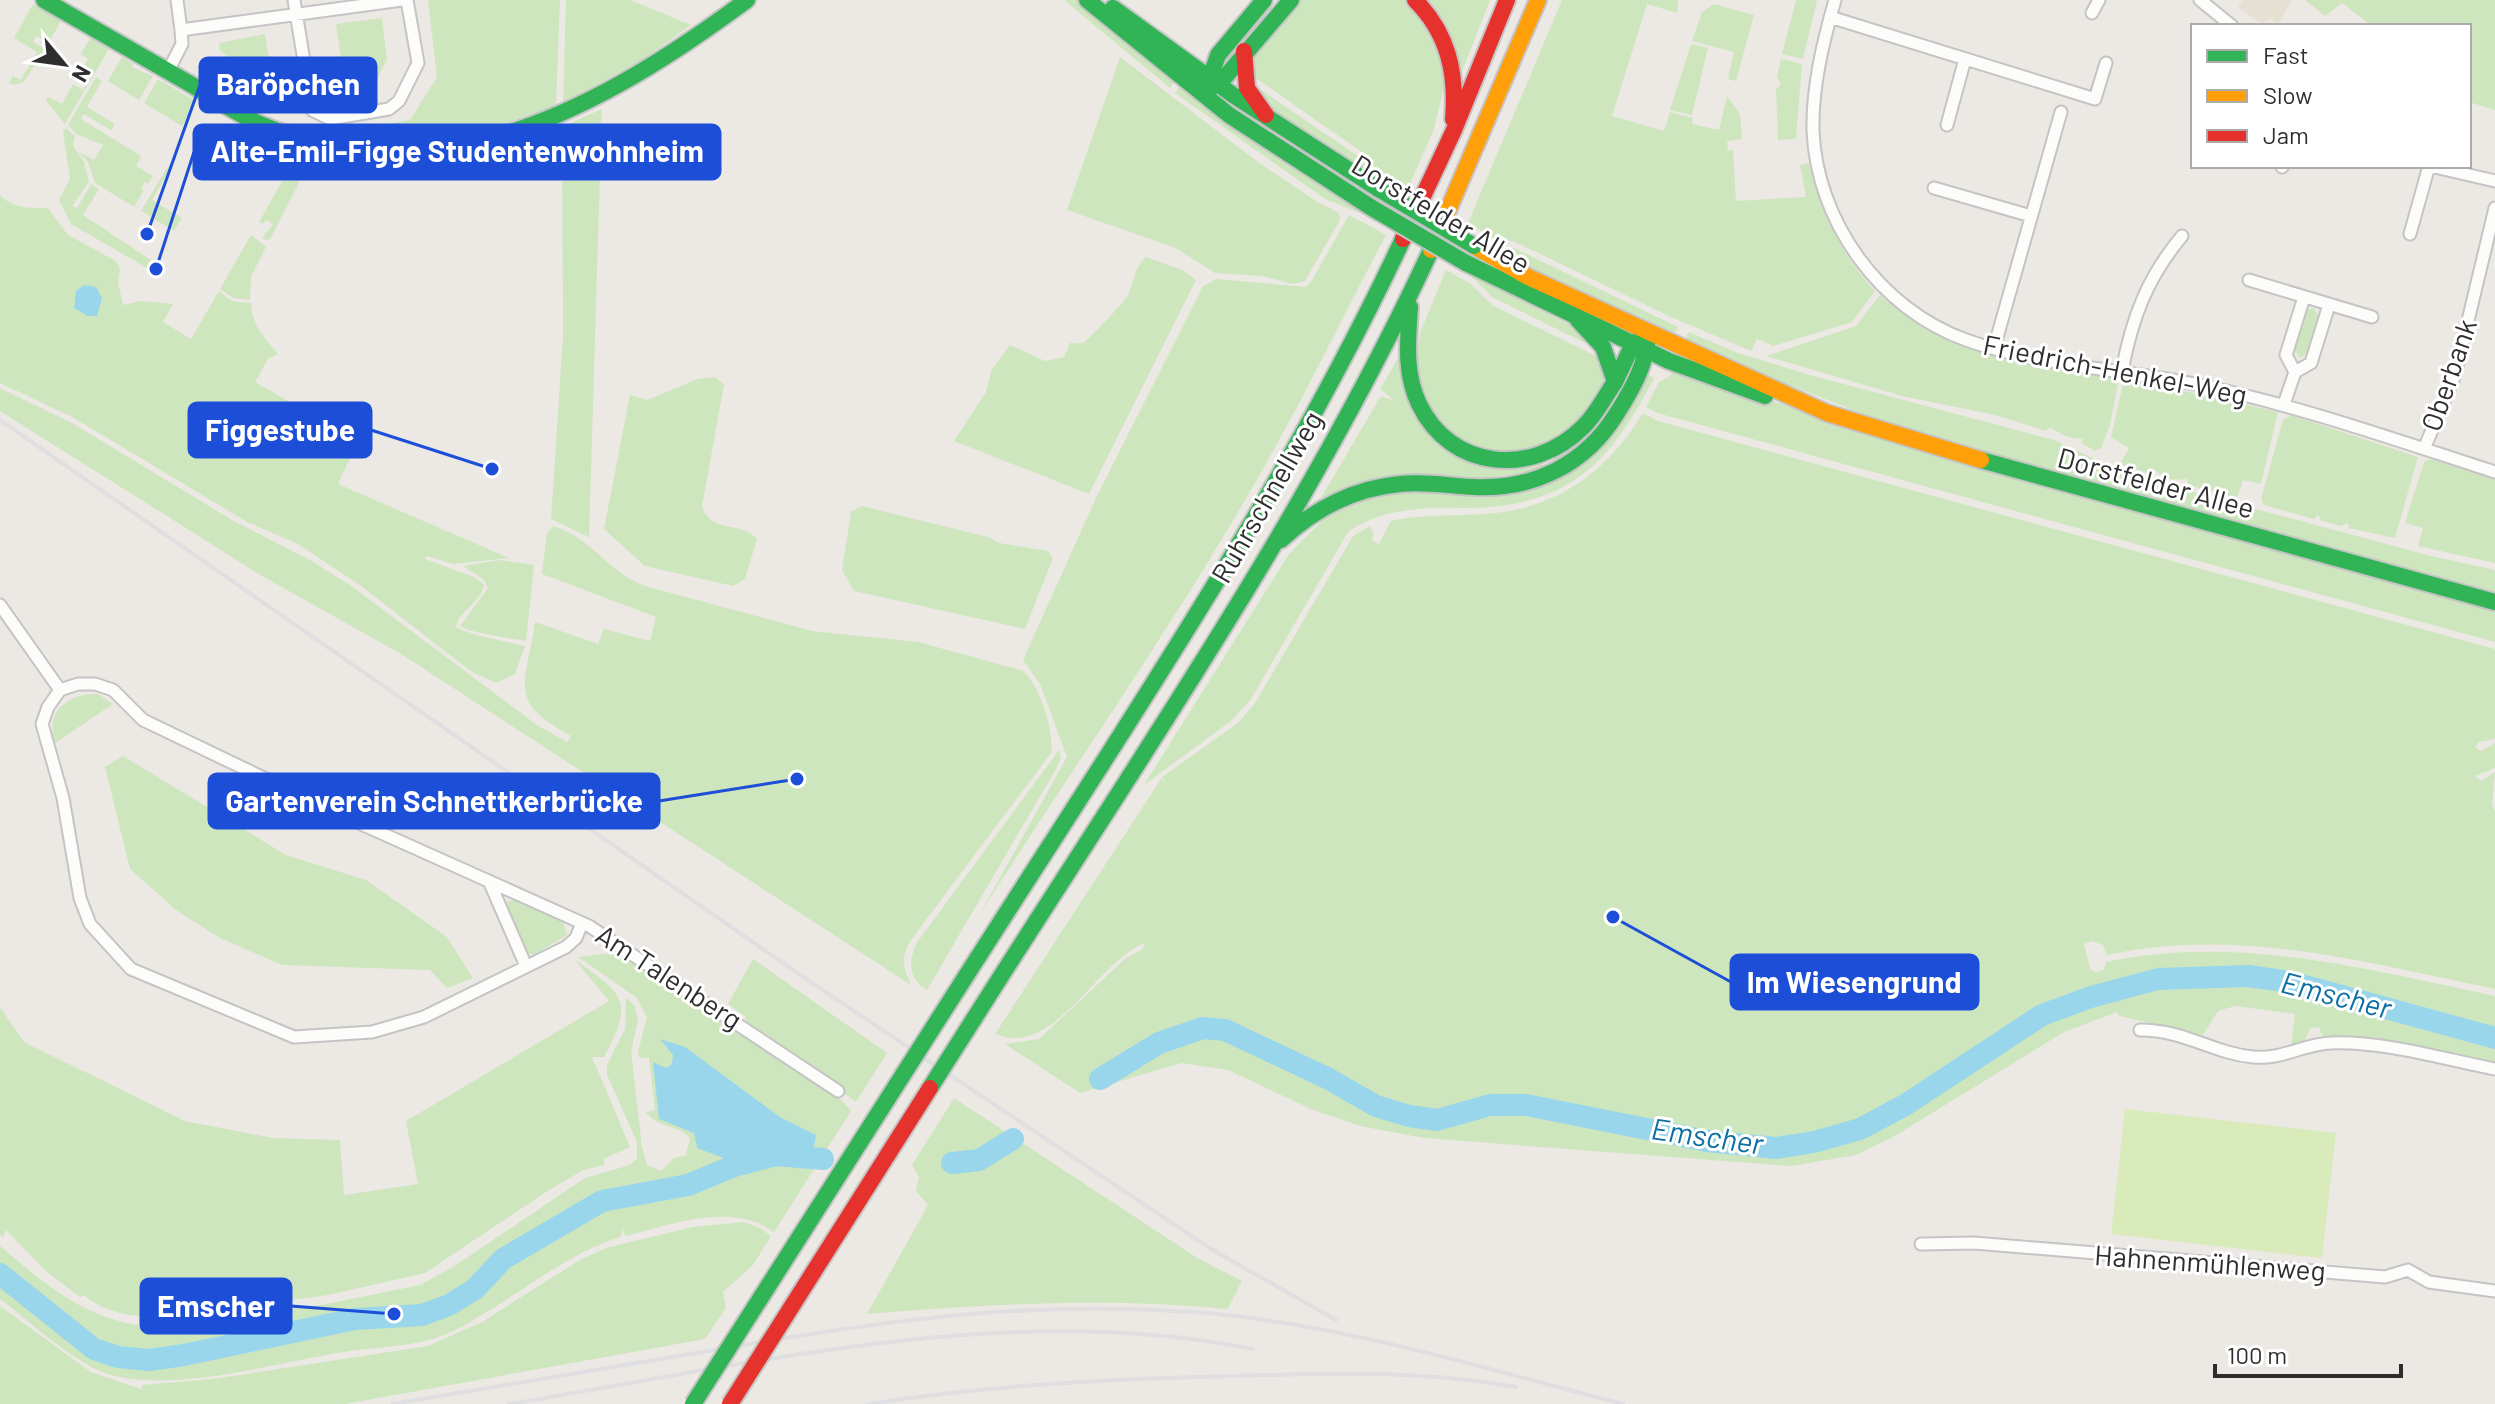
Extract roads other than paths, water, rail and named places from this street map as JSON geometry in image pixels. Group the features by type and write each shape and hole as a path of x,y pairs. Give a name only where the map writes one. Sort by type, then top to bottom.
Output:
{"main road":[{"path":"44,0 260,124 290,135 365,150 452,148 515,135 580,110 656,65 747,0"},
{"name":"Dorstfelder Allee","path":"1087,0 1212,89 1266,115 1380,190 1528,277 1806,405"},
{"path":"1102,0 1206,75 1212,89 1267,22 1291,0"},
{"path":"1206,75 1242,23 1264,0"},
{"path":"1415,0 1441,30 1451,64 1455,105 1446,149"},
{"name":"Ruhrschnellweg","path":"693,1404 1200,606 1285,465 1395,258 1446,149 1507,0"},
{"name":"Ruhrschnellweg","path":"730,1404 1257,567 1361,388 1478,148 1538,0"},
{"path":"1244,51 1247,88 1266,115"},
{"name":"Dorstfelder Allee","path":"1212,89 1240,122 1372,208 1466,263 1578,320 1649,351 1770,398 1806,405 2022,473 2495,602"},
{"path":"1420,272 1407,322 1406,365 1415,399 1424,416 1455,446 1478,458 1501,463 1527,461 1551,454 1580,435 1595,418 1633,344 1648,334"},
{"path":"1578,320 1604,344 1615,382"},
{"path":"1257,567 1299,524 1328,506 1356,494 1389,485 1413,483 1517,486 1573,464 1600,439 1615,419 1649,351 1648,334"}],"street":[{"path":"167,73 182,44 177,0"},
{"path":"181,30 296,15 405,0 418,63 399,101 389,109 330,119 312,110 296,15 294,0"},
{"name":"Friedrich-Henkel-Weg","path":"1835,0 1819,66 1813,131 1824,195 1836,223 1868,272 1898,300 1937,327 1994,348 2284,404 2495,472"},
{"path":"2092,13 2099,0"},
{"path":"2200,0 2230,24"},
{"path":"1830,17 2095,99 2106,63"},
{"path":"1947,125 1965,59"},
{"path":"1994,348 2061,112"},
{"path":"2410,234 2429,168"},
{"path":"2439,168 2495,181"},
{"path":"1934,188 2031,216"},
{"name":"Oberbank","path":"2424,449 2455,375 2495,208"},
{"path":"2122,371 2137,305 2162,260 2182,236"},
{"path":"2249,280 2372,317"},
{"path":"2295,372 2286,355 2304,297"},
{"path":"2284,404 2295,372 2311,363 2329,305"},
{"path":"0,605 60,690 48,707 42,724 63,798 80,898 90,924 131,969 294,1037 372,1032 424,1017 566,947 576,938 582,923"},
{"name":"Am Talenberg","path":"60,690 78,684 95,684 113,690 143,720 582,923 729,1015 838,1091"},
{"path":"489,881 526,966"},
{"path":"2140,1030 2181,1034 2251,1057 2287,1054 2317,1044 2353,1043 2495,1069"},
{"name":"Hahnenmühlenweg","path":"1921,1244 1974,1243 2385,1277 2408,1270 2429,1282 2495,1291"}],"water":[{"path":"84,285 96,287 102,298 97,316 88,316 74,308 76,291"},
{"path":"660,1039 685,1047 780,1117 816,1135 813,1151 779,1147 731,1161 697,1148 694,1133 659,1119 653,1062 666,1068 672,1064 673,1055"}],"waterway":[{"name":"Emscher","path":"1100,1079 1159,1043 1203,1028 1225,1030 1327,1078 1376,1106 1409,1116 1437,1120 1490,1105 1526,1105 1707,1141 1776,1148 1814,1142 1860,1129 1905,1105 2042,1015 2091,997 2158,979 2248,976 2291,982 2495,1038"},
{"name":"Emscher","path":"952,1163 979,1160 1013,1139"},
{"name":"Emscher","path":"0,1274 94,1349 118,1357 149,1360 355,1319 422,1315 449,1305 475,1289 503,1259 602,1201 688,1185 734,1166 776,1155 823,1159"}],"railway":[{"path":"0,420 809,981 1211,1249 1336,1320"},
{"path":"392,1404 835,1330 952,1316 1070,1309 1194,1312 1303,1326 1410,1349 1623,1404"},
{"path":"509,1404 786,1356 974,1334 1068,1331 1161,1335 1253,1349"},
{"path":"868,1404 1049,1384 1268,1375 1410,1375 1516,1387"}],"place":[{"name":"Baröpchen","path":"147,234"},
{"name":"Alte-Emil-Figge Studentenwohnheim","path":"156,269"},
{"name":"Figgestube","path":"492,469"},
{"name":"Gartenverein Schnettkerbrücke","path":"797,779"},
{"name":"Im Wiesengrund","path":"1613,917"},
{"name":"Emscher","path":"394,1314"}]}
